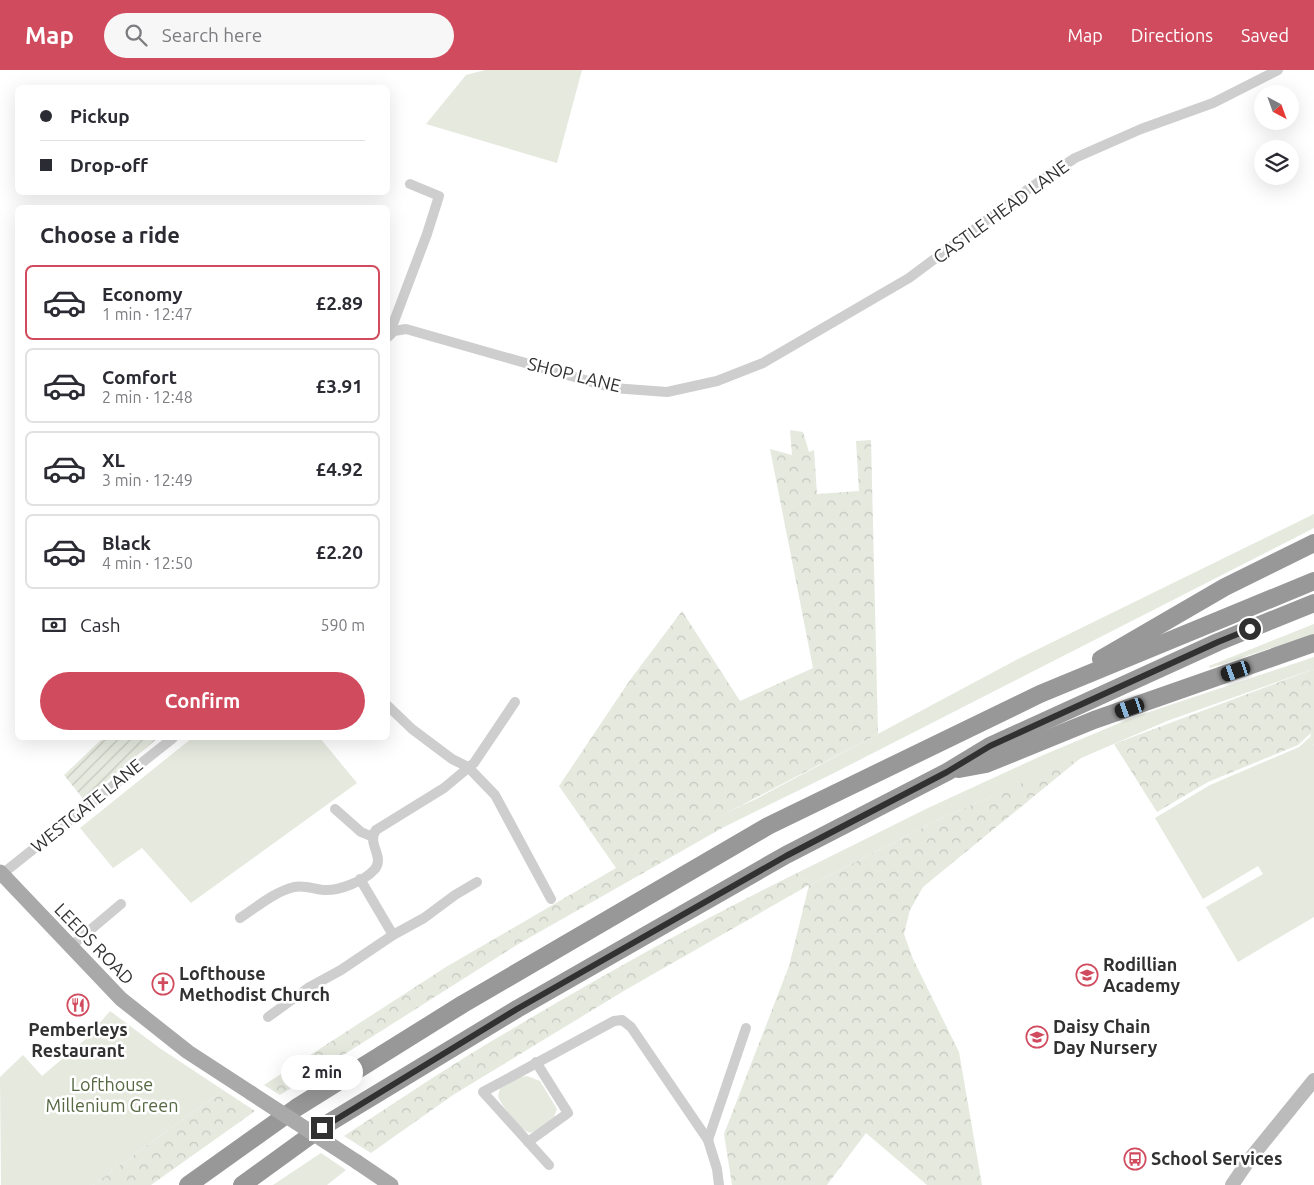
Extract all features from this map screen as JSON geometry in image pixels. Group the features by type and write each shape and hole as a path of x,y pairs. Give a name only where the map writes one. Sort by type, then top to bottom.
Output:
{"highway":[{"path":"1040,694 1224,587 1314,543"},
{"path":"188,1185 296,1108 463,1004 768,826 1040,694 1314,581"},
{"path":"242,1185 322,1128 517,1009 786,856 947,772 990,746 1218,642 1314,603"},
{"path":"947,772 986,764 1094,720 1314,643"}],"main road":[{"name":"LEEDS ROAD","path":"1,873 121,999 188,1052 391,1185"},
{"path":"1232,1185 1249,1160 1314,1080"}],"street":[{"name":"CASTLE HEAD LANE","path":"763,363 910,278 1027,190 1075,158 1141,129 1213,103 1278,70"},
{"path":"391,334 439,196 410,184"},
{"name":"SHOP LANE","path":"391,334 406,329 613,388 668,392 717,381 763,363"},
{"path":"240,918 280,891 296,887 335,889 346,886 374,870 378,862 373,837 380,828 444,788 478,758 514,702"},
{"path":"390,708 412,729 452,759 468,767 495,794 552,899"},
{"name":"WESTGATE LANE","path":"1,873 170,740"},
{"path":"336,809 361,832 373,837"},
{"path":"360,879 393,935"},
{"path":"268,1017 308,988 341,970 393,935 424,918 455,894 477,882"},
{"path":"70,947 122,904"},
{"path":"549,1165 483,1092 614,1021 626,1021 708,1140 718,1169 718,1185"},
{"path":"708,1140 746,1028"},
{"path":"528,1142 568,1113 536,1062"}],"green space":[{"path":"485,70 582,70 557,163 426,124 466,75"},
{"path":"790,430 803,432 809,452 814,450 817,494 859,491 856,441 871,440 878,734 719,817 724,827 520,943 280,1095 264,1085 446,967 616,868 559,786 630,680 682,611 740,701 813,668 770,449 792,455"},
{"path":"1314,514 1314,528 832,774 724,827 718,817 758,798 1018,659"},
{"path":"1314,624 1314,634 1210,668 1209,666"},
{"path":"1314,657 1314,669 1167,721 942,818 810,885 797,873 928,808 1041,756 1134,717"},
{"path":"1314,669 1314,746 1310,737 1311,733 1298,745 1208,782 1157,812 1114,744"},
{"path":"1310,737 1314,746 1314,917 1238,962 1206,907 1263,874 1258,866 1203,899 1155,818 1210,785 1299,747"},
{"path":"101,740 156,740 84,800 64,775"},
{"path":"190,740 322,740 357,783 191,903 142,848 113,868 80,828"},
{"path":"1082,757 923,887 910,910 904,934 913,959 959,1052 982,1185 927,1185 866,1133 827,1185 732,1185 724,1134 789,966 809,885 627,989 453,1095 371,1153 344,1136 456,1063 552,1006 673,937 755,894 797,873 810,885 942,818"},
{"name":"Lofthouse Millenium Green","path":"110,1011 161,1049 223,1090 93,1185 1,1185 0,1077 23,1055 42,1076 87,1038"},
{"path":"527,1076 540,1081 557,1109 554,1117 531,1133 514,1121 498,1096 500,1088 520,1077"},
{"path":"223,1090 255,1111 151,1185 93,1185"},
{"path":"321,1153 346,1170 327,1185 273,1185"}],"place":[{"name":"Rodillian Academy","path":"1087,975"},
{"name":"Lofthouse Methodist Church","path":"163,984"},
{"name":"Pemberleys Restaurant","path":"78,1005"},
{"name":"Daisy Chain Day Nursery","path":"1037,1037"},
{"name":"School Services","path":"1135,1159"}],"route":[{"path":"322,1128 517,1009 786,856 947,772 990,746 1250,629"}]}
